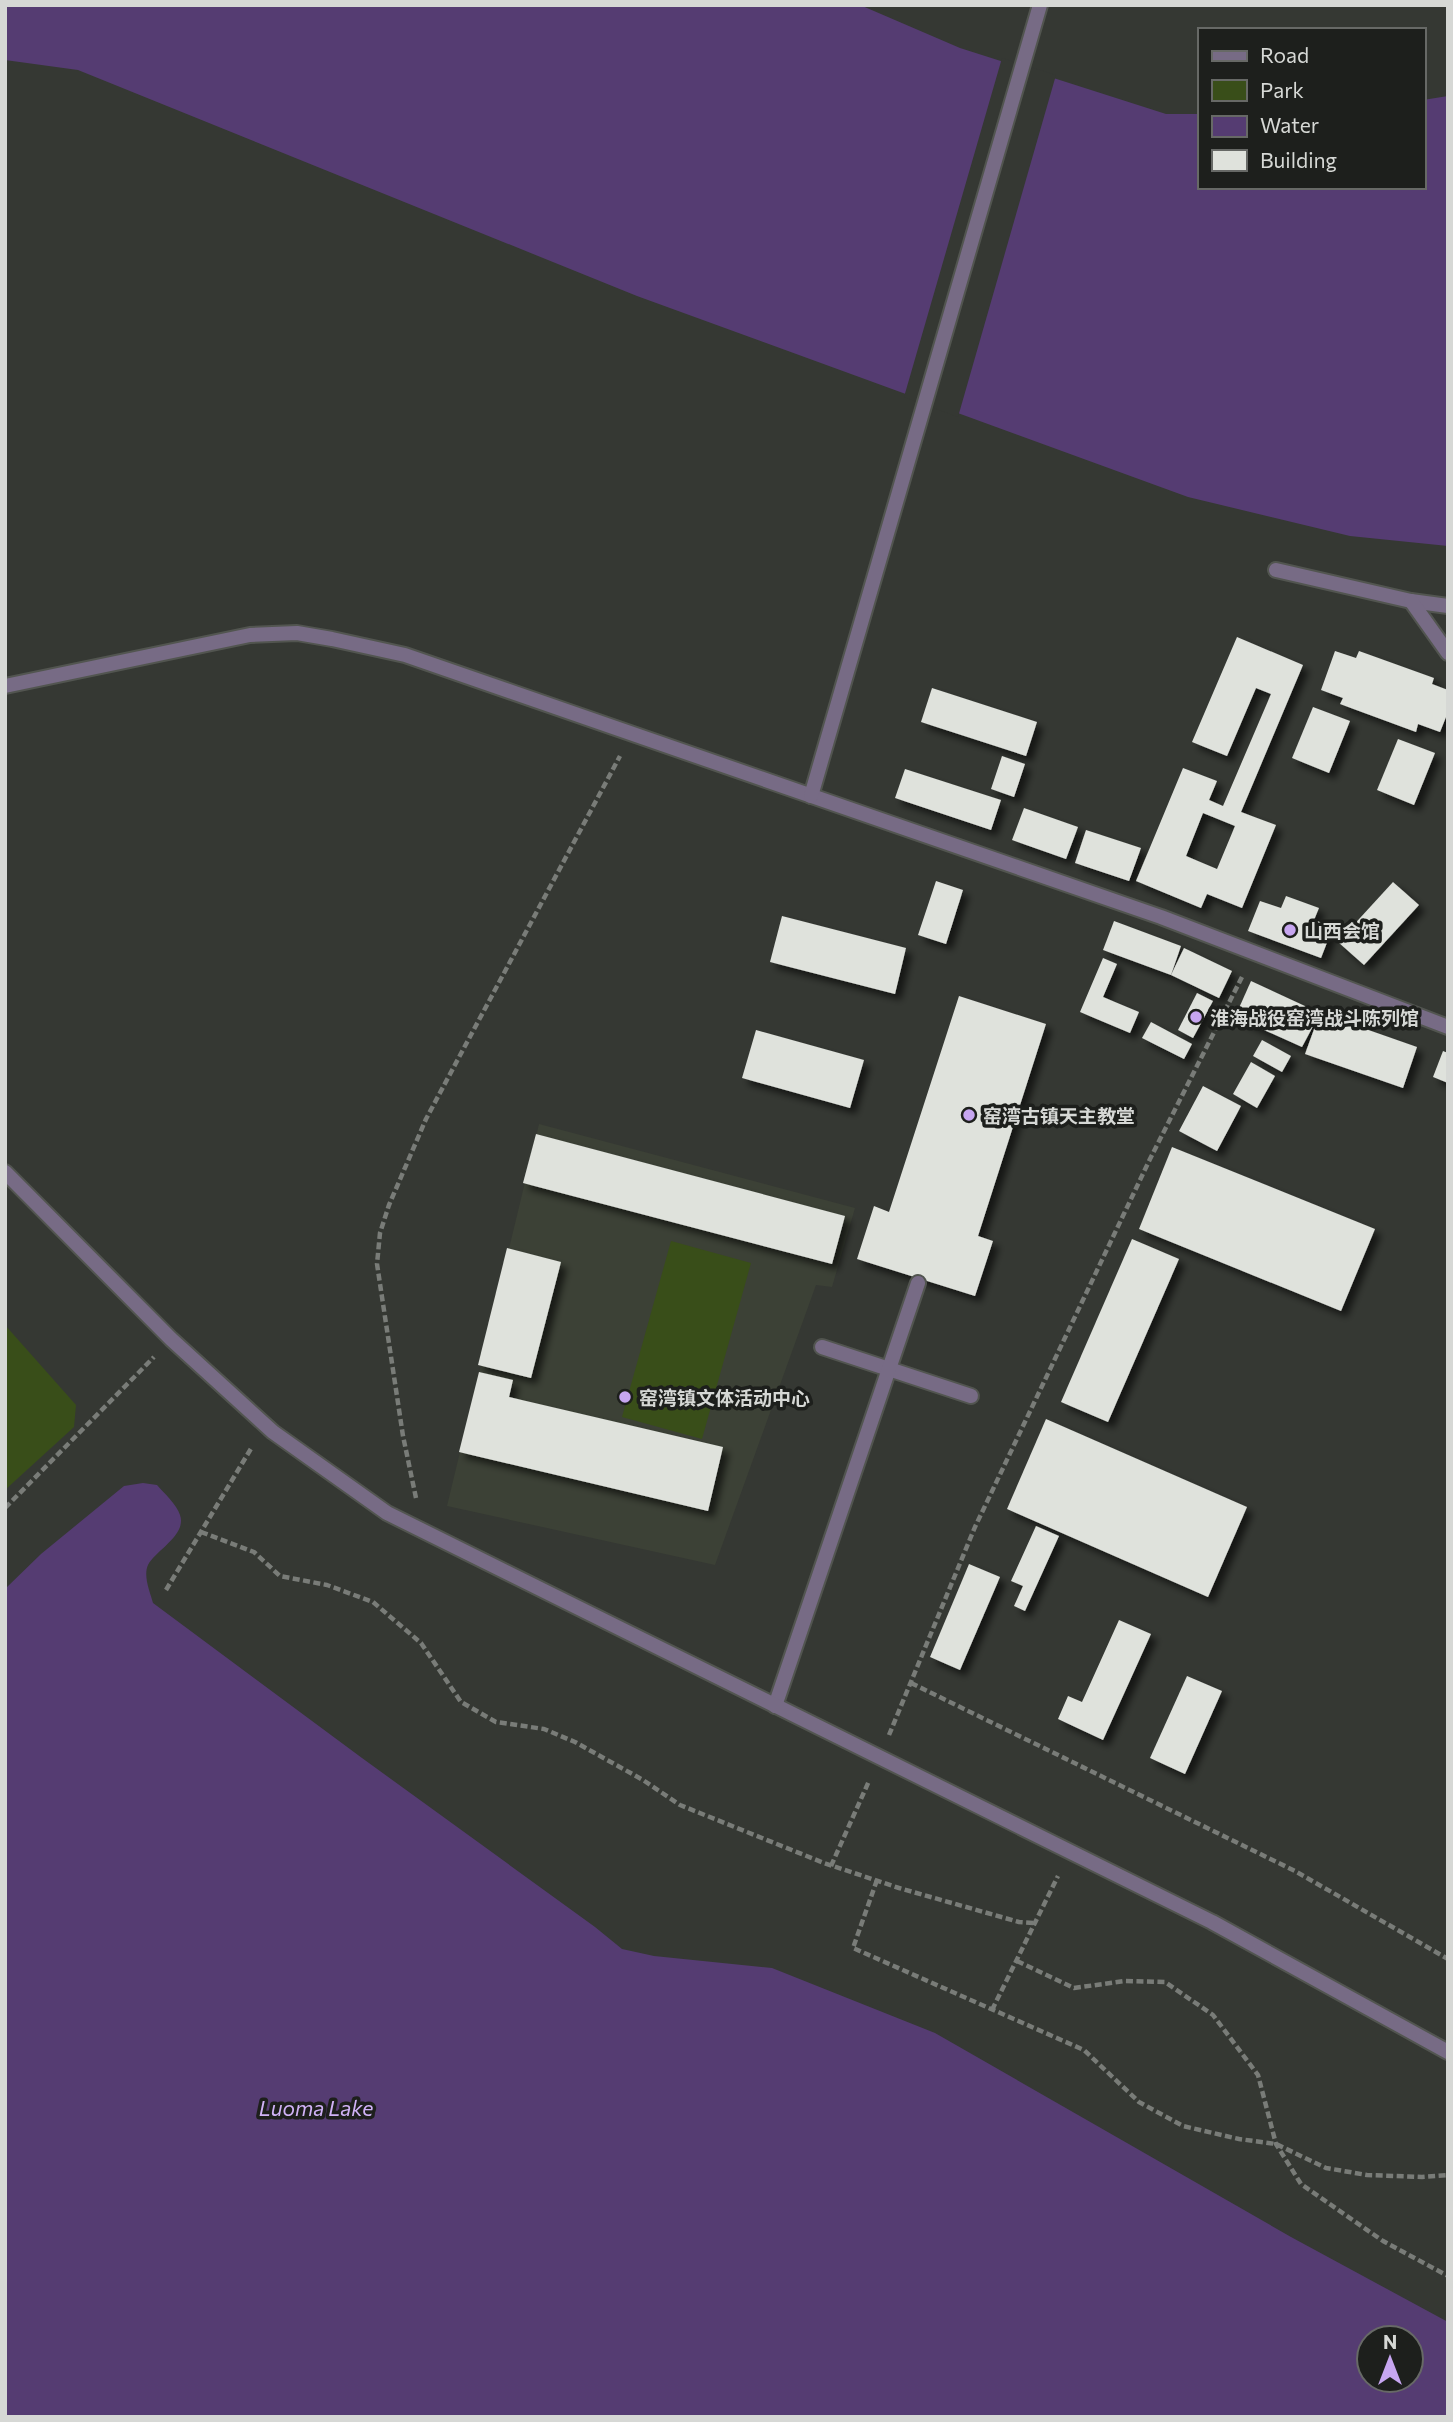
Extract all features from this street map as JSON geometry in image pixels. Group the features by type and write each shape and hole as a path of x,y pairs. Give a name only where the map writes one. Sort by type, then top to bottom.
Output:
{"street":[{"path":"811,796 1040,5"},
{"path":"1276,570 1411,601 1448,606"},
{"path":"1411,601 1448,653"},
{"path":"5,686 250,635 297,634 405,655 1161,917 1448,1027"},
{"path":"5,1172 171,1339 266,1426 387,1513 1212,1922 1448,2052"},
{"path":"775,1706 918,1283"},
{"path":"822,1347 971,1396"}],"path":[{"path":"422,1531 403,1436 377,1264 380,1233 389,1205 426,1119 632,733"},
{"path":"831,1866 880,1758 975,1527 1150,1159 1255,953"},
{"path":"5,1508 171,1339"},
{"path":"166,1590 266,1426"},
{"path":"201,1532 254,1552 280,1576 327,1585 373,1602 421,1643 461,1702 496,1722 544,1729 575,1742 643,1780 680,1805 831,1866 1019,1922 1035,1923"},
{"path":"911,1683 1295,1871 1448,1959"},
{"path":"992,2010 1070,1852"},
{"path":"877,1880 853,1948 1084,2050 1139,2102 1183,2126 1239,2139 1276,2144 1326,2168 1367,2175 1448,2175"},
{"path":"1017,1961 1074,1988 1125,1980 1165,1982 1213,2015 1258,2075 1276,2144 1301,2184 1382,2241 1448,2276"}],"shaded area":[{"name":"窑湾镇文体活动中心","path":"539,1124 855,1208 832,1287 816,1285 715,1565 447,1506"}],"green space":[{"path":"671,1241 751,1263 702,1439 622,1417"},
{"path":"5,1325 76,1405 74,1427 5,1490"}],"water":[{"path":"5,5 860,5 960,48 1166,114 1198,114 1198,189 1425,189 1425,100 1448,96 1448,546 1350,536 1188,497 637,296 78,70 5,60"},
{"name":"Luoma Lake","path":"143,1483 157,1485 173,1503 181,1522 175,1536 148,1565 146,1574 153,1603 622,1949 654,1956 772,1968 935,2033 1291,2237 1448,2322 1448,2417 5,2417 5,1589 41,1554 124,1486"}],"pier":[{"path":"1002,58 1056,75 958,417 904,397"}],"building":[{"path":"1237,637 1303,665 1241,812 1276,825 1242,908 1207,894 1201,908 1136,881 1183,768 1217,781 1209,800 1223,806 1271,694 1256,688 1227,756 1192,742","holes":["1203,813 1235,826 1217,869 1186,856"]},
{"path":"1335,651 1356,658 1359,651 1434,678 1432,684 1448,690 1448,712 1440,732 1418,724 1416,732 1340,704 1343,698 1321,690"},
{"path":"932,688 1037,722 1026,756 921,722"},
{"path":"1313,707 1350,721 1329,773 1292,758"},
{"path":"1398,739 1435,753 1414,805 1377,790"},
{"path":"1002,756 1025,764 1014,797 991,789"},
{"path":"905,769 1001,800 991,830 895,798"},
{"path":"1024,808 1078,827 1066,859 1012,840"},
{"path":"1086,830 1141,848 1129,881 1075,863"},
{"path":"936,881 963,890 946,944 918,935"},
{"path":"1393,882 1419,905 1364,965 1338,942"},
{"path":"1286,896 1319,908 1314,920 1333,927 1321,958 1248,931 1260,901 1281,908"},
{"path":"782,916 906,948 895,994 770,962"},
{"path":"1114,921 1181,946 1171,975 1103,950"},
{"path":"1184,948 1232,971 1219,998 1171,975"},
{"path":"1103,958 1117,964 1103,997 1139,1012 1130,1033 1080,1012"},
{"path":"1251,981 1320,1013 1302,1047 1235,1017"},
{"path":"1197,993 1213,1001 1193,1038 1178,1030"},
{"name":"窑湾古镇天主教堂","path":"959,996 1046,1024 978,1236 993,1241 975,1296 857,1259 874,1206 889,1212"},
{"path":"1320,1013 1417,1047 1403,1088 1305,1054"},
{"path":"1151,1022 1192,1044 1184,1059 1142,1038"},
{"path":"756,1030 864,1060 850,1108 742,1078"},
{"path":"1262,1040 1291,1056 1282,1072 1253,1056"},
{"path":"1443,1051 1448,1053 1448,1083 1433,1077"},
{"path":"1251,1062 1275,1076 1257,1108 1233,1094"},
{"path":"1203,1086 1241,1106 1217,1151 1179,1131"},
{"path":"536,1134 845,1216 832,1264 523,1183"},
{"path":"1172,1147 1375,1229 1341,1311 1139,1229"},
{"path":"1132,1239 1179,1259 1108,1422 1061,1402"},
{"path":"507,1248 561,1262 531,1378 478,1365"},
{"path":"479,1372 513,1380 509,1397 723,1447 708,1511 459,1452"},
{"path":"1046,1419 1247,1507 1208,1597 1007,1509"},
{"path":"1036,1526 1059,1536 1025,1611 1014,1606 1023,1586 1011,1581"},
{"path":"969,1564 1000,1577 960,1670 930,1657"},
{"path":"1119,1620 1151,1634 1103,1740 1058,1719 1068,1696 1082,1702"},
{"path":"1187,1676 1222,1691 1185,1774 1150,1758"}],"place":[{"name":"山西会馆","path":"1290,930"},
{"name":"淮海战役窑湾战斗陈列馆","path":"1196,1017"},
{"name":"窑湾古镇天主教堂","path":"969,1115"},
{"name":"窑湾镇文体活动中心","path":"625,1397"}]}
